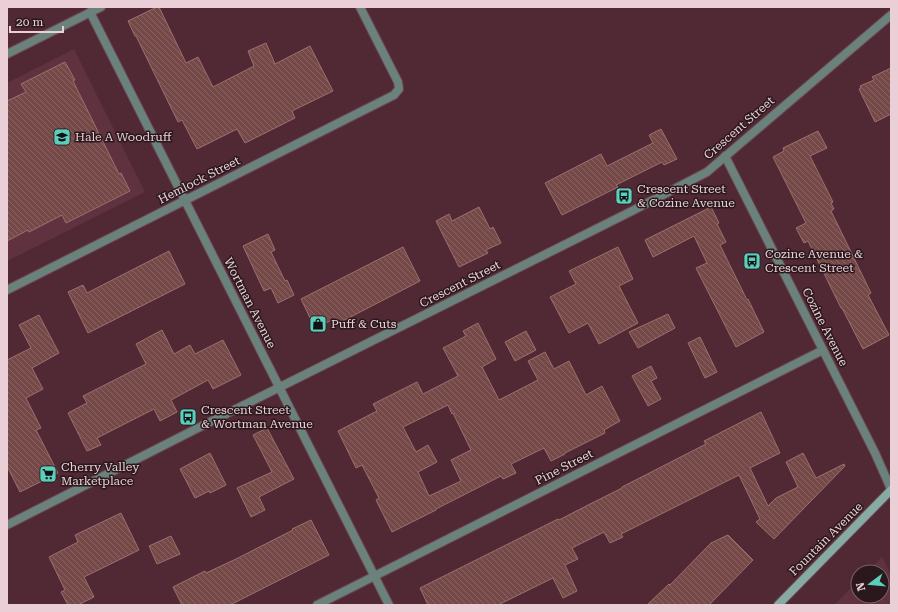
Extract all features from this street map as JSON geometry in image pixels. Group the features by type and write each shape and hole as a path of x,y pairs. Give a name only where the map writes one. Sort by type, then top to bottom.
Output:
{"main road":[{"name":"Fountain Avenue","path":"778,605 891,489"}],"street":[{"path":"7,54 101,7"},
{"name":"Hemlock Street","path":"7,290 394,94 399,89 398,82 360,7"},
{"name":"Wortman Avenue","path":"90,12 390,605"},
{"name":"Crescent Street","path":"7,525 707,172 891,15"},
{"name":"Cozine Avenue","path":"726,156 875,453 891,489"},
{"name":"Pine Street","path":"317,605 823,350"}],"shaded area":[{"name":"Hale A Woodruff","path":"74,49 145,192 7,261 7,83"},
{"path":"882,557 886,564 875,564"},
{"path":"890,573 891,605 834,605 850,589 850,604 890,604"}],"building":[{"path":"159,7 186,63 198,57 213,87 254,66 248,51 266,43 275,64 310,46 333,91 292,111 295,118 245,143 237,129 197,149 182,120 178,122 128,21"},
{"name":"Hale A Woodruff","path":"65,62 119,174 121,173 130,191 66,223 62,215 29,232 28,230 7,241 7,101 26,92 21,84"},
{"path":"891,68 891,114 875,122 859,89 861,88 860,86 874,80 872,77"},
{"path":"661,129 677,159 664,165 662,162 616,185 618,187 562,215 545,183 601,154 607,166 653,143 649,135"},
{"path":"818,131 827,148 810,156 833,202 831,203 834,209 831,211 871,293 868,295 889,335 863,349 808,241 804,243 796,228 806,223 773,157 784,151 783,148"},
{"path":"479,207 490,229 493,227 501,243 486,250 488,253 459,267 436,221 449,214 452,221"},
{"path":"711,207 726,242 720,245 764,332 736,347 696,268 707,263 694,236 653,257 645,240"},
{"path":"268,234 275,250 271,252 285,281 287,280 294,295 278,303 271,288 264,291 243,246"},
{"path":"403,247 420,281 335,325 332,320 315,328 301,299"},
{"path":"618,247 633,279 619,286 638,323 599,344 588,323 569,333 550,297 576,284 569,271"},
{"path":"169,251 185,284 88,333 68,292 83,285 87,293"},
{"path":"668,314 675,328 638,348 629,332"},
{"path":"39,315 59,353 32,368 43,389 26,398 41,428 36,430 58,473 20,492 7,466 7,360 31,348 19,325"},
{"path":"478,323 496,359 482,367 499,400 538,380 528,361 545,352 554,369 569,361 586,395 602,386 620,421 604,430 605,433 551,461 544,448 511,464 516,473 503,479 501,476 392,532 376,500 379,498 362,465 356,468 338,431 377,411 373,404 417,382 423,394 458,376 443,348 466,336 463,331","holes":["448,405 452,414 453,413 471,450 451,460 461,481 429,496 418,472 437,462 428,445 416,452 403,427"]},
{"path":"162,330 174,354 190,345 195,354 223,340 241,375 213,389 208,380 171,400 177,412 160,421 154,409 97,438 101,445 87,451 68,413 87,403 83,396 146,364 136,344"},
{"path":"526,331 536,350 515,361 505,342"},
{"path":"700,337 717,372 705,378 688,343"},
{"path":"651,366 657,378 651,381 661,399 648,406 632,376"},
{"path":"761,412 780,453 750,468 768,506 776,498 798,487 786,462 803,453 816,478 844,464 845,466 774,539 756,522 760,519 739,475 621,534 623,537 610,543 604,532 572,548 578,559 565,565 577,591 563,598 553,578 498,605 428,605 420,588 622,488 706,444 704,441"},
{"path":"267,428 294,479 259,497 265,510 251,517 237,488 272,472 253,435"},
{"path":"210,453 226,485 195,498 180,469"},
{"path":"121,513 139,550 84,577 94,597 78,605 68,605 61,592 65,590 49,557 78,542 75,535"},
{"path":"311,520 329,555 230,605 182,605 173,587 205,571 206,573 236,559"},
{"path":"728,535 753,560 709,605 647,605 669,584 670,585 711,543"},
{"path":"171,536 180,554 157,564 149,546"}],"place":[{"name":"Hale A Woodruff","path":"62,137"},
{"name":"Crescent Street & Cozine Avenue","path":"624,196"},
{"name":"Cozine Avenue & Crescent Street","path":"752,261"},
{"name":"Puff & Cuts","path":"318,324"},
{"name":"Crescent Street & Wortman Avenue","path":"188,417"},
{"name":"Cherry Valley Marketplace","path":"48,474"}]}
